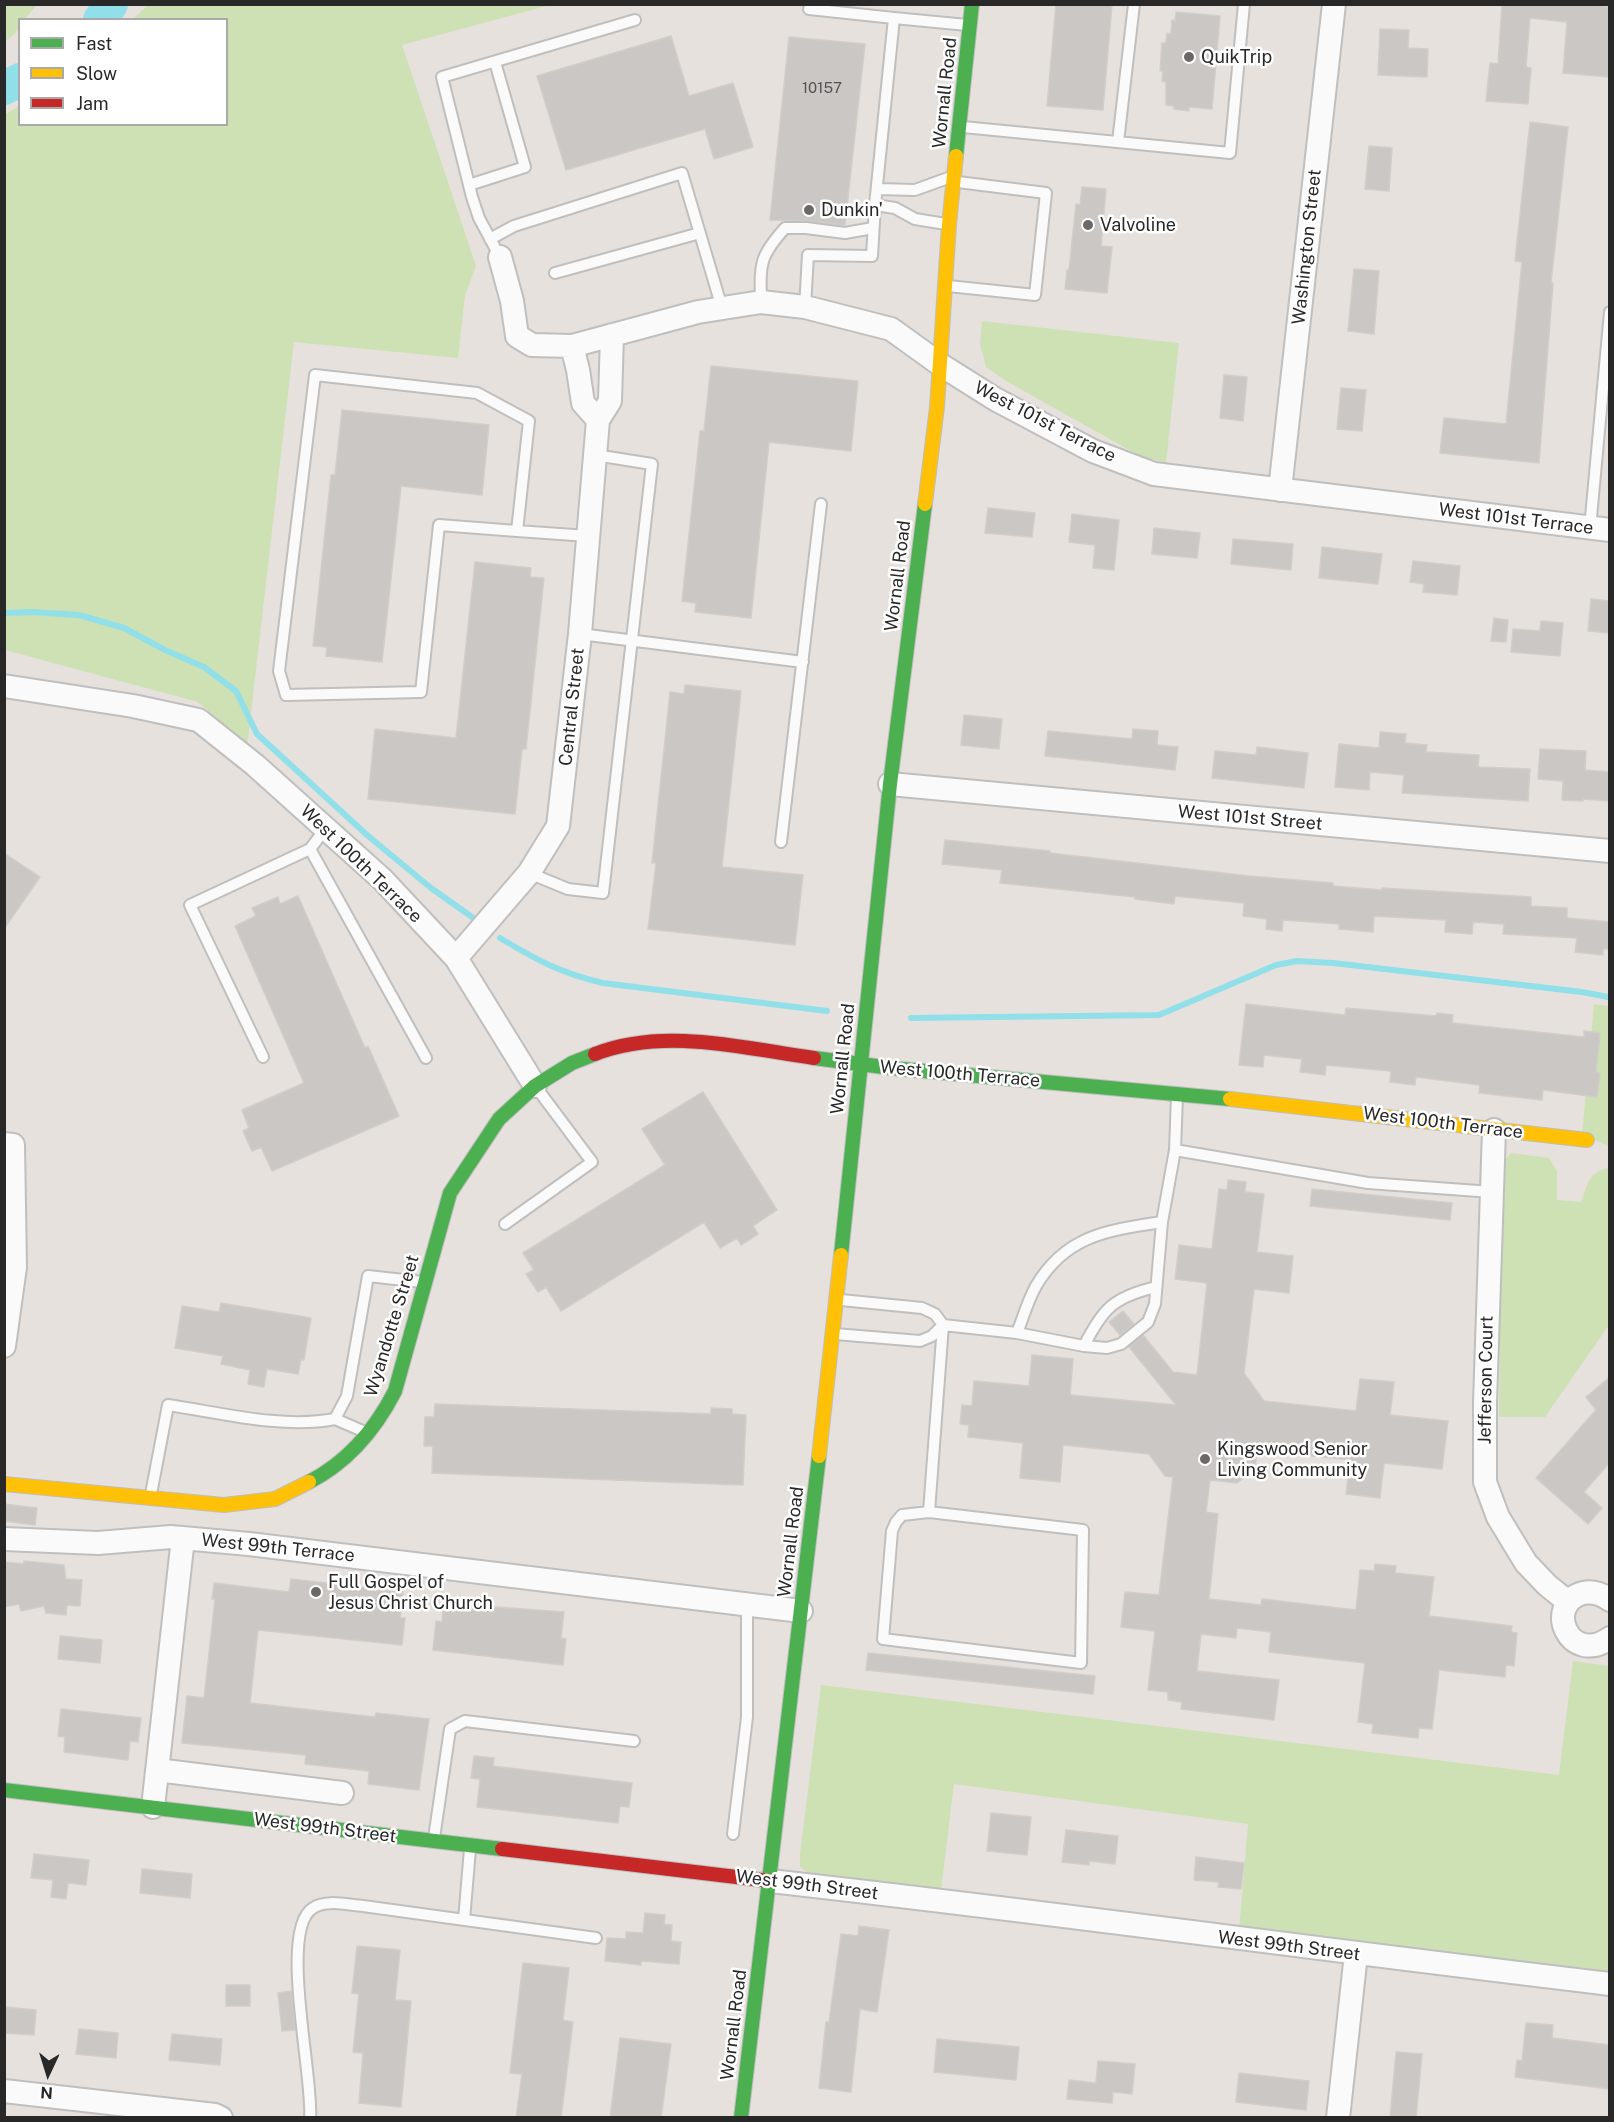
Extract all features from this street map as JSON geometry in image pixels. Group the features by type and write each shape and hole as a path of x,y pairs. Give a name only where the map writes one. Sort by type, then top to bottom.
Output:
{"street":[{"name":"Wornall Road","path":"741,2118 833,1334 890,784 941,365 949,225 972,4"},
{"name":"Washington Street","path":"1280,490 1334,4"},
{"name":"West 101st Terrace","path":"495,248 512,301 517,336 532,345 572,346 698,312 761,302 805,307 891,329 941,365 995,399 1093,451 1154,474 1600,529"},
{"name":"Central Street","path":"456,958 528,873 558,826 580,634 598,420 610,401 612,335"},
{"path":"572,346 583,403 598,420"},
{"name":"West 100th Terrace","path":"4,686 133,706 198,720 255,765 383,880 456,958 535,1086 572,1063 616,1046 682,1040 861,1064 1177,1093 1587,1140"},
{"name":"West 101st Street","path":"890,784 1610,851"},
{"name":"Wyandotte Street","path":"4,1484 224,1505 275,1499 324,1474 353,1452 382,1416 395,1390 450,1193 499,1119 535,1086"},
{"name":"Jefferson Court","path":"1494,1130 1485,1403 1485,1482 1498,1517 1526,1563 1547,1585 1569,1602"},
{"path":"4,1144 14,1145 10,1270 4,1346"},
{"path":"153,1807 183,1538"},
{"name":"West 99th Terrace","path":"4,1539 98,1543 183,1538 284,1548 801,1611"},
{"path":"1609,1594 1587,1592 1576,1596 1564,1610 1563,1621 1565,1631 1582,1646 1600,1645 1610,1638"},
{"path":"157,1770 342,1793"},
{"name":"West 99th Street","path":"4,1790 944,1901 1610,1984"},
{"path":"1338,2118 1356,1954"},
{"path":"4,2091 215,2115 221,2118"}],"lane":[{"path":"1118,142 1134,4"},
{"path":"959,127 1230,153 1244,4"},
{"path":"809,9 970,25"},
{"path":"805,307 808,255 872,256 894,18"},
{"path":"634,20 442,77 479,218 495,248 514,226 682,173 722,308"},
{"path":"469,185 525,167 495,62"},
{"path":"877,189 915,190 954,179 1046,193 1035,295 945,286"},
{"path":"875,205 895,208 915,219 949,225"},
{"path":"761,302 760,266 768,248 785,228 845,233 873,228"},
{"path":"555,273 700,233"},
{"path":"1600,529 1610,312"},
{"path":"516,531 529,421 477,393 315,375 279,671 286,694 421,692 439,525 516,531 588,536"},
{"path":"528,873 568,889 603,893 652,464 596,455"},
{"path":"781,842 821,504"},
{"path":"580,634 803,663"},
{"path":"263,1057 190,905 310,849 326,828"},
{"path":"310,849 426,1058"},
{"path":"505,1224 592,1162 535,1086"},
{"path":"943,1325 1017,1333 1084,1346 1107,1348 1121,1344 1148,1322 1155,1304 1162,1222 1175,1150 1177,1093"},
{"path":"1175,1150 1368,1183 1492,1192"},
{"path":"1017,1333 1035,1287 1055,1258 1084,1240 1113,1230 1162,1222"},
{"path":"335,1419 347,1396 368,1276 425,1282"},
{"path":"1084,1346 1101,1315 1112,1304 1135,1292 1156,1287"},
{"path":"836,1299 922,1308 935,1314 943,1325 929,1512"},
{"path":"833,1334 920,1341 932,1336 943,1325"},
{"path":"151,1498 168,1405 288,1423 335,1419 368,1433"},
{"path":"929,1512 1083,1530 1081,1663 883,1640 892,1531 902,1515 929,1512"},
{"path":"733,1834 747,1718 747,1604"},
{"path":"433,1841 450,1729 465,1720 634,1741"},
{"path":"464,1920 470,1845"},
{"path":"310,2118 297,1971 304,1918 312,1908 329,1903 363,1906 596,1938"}],"green space":[{"path":"4,5 37,5 26,18 18,18 18,29 5,41"},
{"path":"148,5 550,5 402,45 476,266 465,296 458,358 294,342 247,747 198,702 5,650 4,115 18,107 18,126 228,126 228,18 134,18"},
{"path":"982,321 1179,343 1166,463 1140,456 1006,381 986,367 980,344"},
{"path":"1594,1004 1609,1006 1609,1146 1582,1135"},
{"path":"1511,1153 1549,1158 1557,1171 1557,1200 1581,1202 1593,1176 1609,1168 1609,1325 1545,1417 1499,1417 1502,1164"},
{"path":"1573,1661 1609,1666 1609,1973 1239,1931 1248,1824 954,1784 941,1890 807,1872 800,1867 821,1685 1559,1775"}],"building":[{"path":"1056,4 1112,4 1103,110 1047,106"},
{"path":"1502,4 1593,4 1610,7 1610,77 1563,73 1567,22 1530,18 1526,67 1531,68 1528,104 1486,101 1490,63 1498,64"},
{"name":"QuikTrip","path":"1176,12 1220,16 1212,109 1189,107 1189,111 1174,109 1174,106 1166,105 1166,82 1162,81 1163,71 1160,71 1162,43 1166,43 1167,33 1171,34 1172,20 1175,21"},
{"path":"1380,29 1409,30 1408,48 1428,49 1427,77 1378,75"},
{"path":"671,36 689,96 733,83 753,147 714,159 705,129 566,170 537,76"},
{"path":"789,37 865,44 845,225 770,220"},
{"path":"1530,122 1568,127 1551,283 1553,283 1539,463 1440,453 1444,418 1506,424 1522,262 1515,261"},
{"path":"1369,146 1392,148 1389,191 1365,189"},
{"name":"Valvoline","path":"1082,187 1106,189 1101,246 1112,247 1107,293 1065,289 1076,204 1080,205"},
{"path":"1354,269 1379,271 1374,334 1348,331"},
{"path":"711,366 858,381 851,451 769,442 751,618 695,612 696,603 682,601 700,431 704,431"},
{"path":"1224,375 1247,377 1243,421 1220,418"},
{"path":"1341,388 1366,390 1362,431 1337,429"},
{"path":"342,410 489,425 482,495 401,486 382,662 326,656 327,647 313,646 331,475 335,475"},
{"path":"988,508 1035,513 1032,537 985,533"},
{"path":"1072,514 1119,520 1114,570 1093,568 1095,545 1069,542"},
{"path":"1154,528 1200,533 1197,558 1152,554"},
{"path":"1233,539 1293,544 1291,570 1231,564"},
{"path":"1322,547 1382,554 1378,584 1319,578"},
{"path":"1413,561 1460,566 1457,595 1423,592 1424,584 1410,582"},
{"path":"475,562 531,568 530,577 544,578 526,749 522,749 515,814 368,799 375,729 456,738"},
{"path":"1591,599 1610,601 1610,633 1588,631"},
{"path":"1494,618 1508,620 1506,642 1491,641"},
{"path":"1541,621 1563,623 1560,656 1511,652 1513,629 1540,631"},
{"path":"685,685 741,691 722,867 803,875 795,945 648,929 656,863 652,863 670,692 684,694"},
{"path":"964,715 1002,719 999,749 961,745"},
{"path":"1133,729 1158,731 1157,745 1178,747 1175,770 1045,756 1048,731 1132,739"},
{"path":"1380,732 1406,734 1405,743 1427,745 1426,752 1479,755 1478,767 1530,769 1528,801 1402,793 1404,775 1370,772 1369,790 1335,787 1339,744 1379,748"},
{"path":"1257,747 1308,753 1304,788 1212,778 1215,751 1256,755"},
{"path":"1540,749 1586,751 1585,770 1610,772 1610,801 1562,800 1563,781 1538,779"},
{"path":"945,840 1249,876 1333,883 1333,886 1531,897 1531,906 1567,908 1567,918 1610,922 1610,949 1603,949 1603,955 1575,952 1577,938 1503,934 1504,924 1473,922 1472,934 1445,932 1446,920 1374,916 1373,932 1339,929 1339,924 1283,920 1282,931 1266,929 1267,919 1243,916 1244,903 1175,896 1174,904 1135,899 1135,897 1000,883 1002,870 942,864"},
{"path":"4,853 40,877 4,929"},
{"path":"298,896 365,1048 368,1046 399,1116 272,1171 261,1147 252,1151 243,1131 249,1128 242,1110 304,1083 235,926 256,916 252,908 278,897 280,904"},
{"path":"1246,1004 1345,1015 1346,1008 1436,1016 1437,1013 1453,1015 1452,1023 1584,1037 1584,1031 1600,1033 1596,1072 1600,1073 1597,1097 1543,1090 1542,1100 1479,1093 1480,1085 1416,1077 1415,1085 1390,1082 1391,1071 1326,1065 1325,1075 1300,1072 1302,1059 1264,1055 1263,1067 1239,1065"},
{"path":"703,1092 777,1210 753,1226 758,1234 741,1245 737,1238 720,1248 704,1222 561,1311 546,1287 538,1292 526,1274 534,1270 523,1253 665,1165 642,1129"},
{"name":"Kingswood Senior Living Community","path":"1228,1180 1246,1182 1245,1192 1264,1194 1257,1252 1293,1256 1289,1293 1254,1289 1244,1373 1264,1401 1356,1411 1360,1379 1394,1382 1390,1415 1448,1421 1442,1469 1384,1463 1380,1498 1346,1494 1350,1460 1257,1450 1255,1469 1237,1483 1210,1480 1206,1512 1218,1514 1209,1599 1261,1605 1262,1599 1356,1610 1360,1570 1374,1571 1375,1564 1396,1566 1395,1573 1434,1577 1429,1616 1512,1626 1511,1632 1517,1633 1514,1666 1506,1665 1505,1677 1439,1670 1432,1729 1419,1728 1418,1738 1372,1733 1373,1724 1358,1722 1365,1663 1269,1652 1271,1632 1237,1628 1236,1638 1201,1634 1197,1671 1279,1680 1274,1720 1181,1709 1182,1702 1168,1700 1168,1692 1148,1690 1155,1631 1121,1627 1125,1592 1159,1595 1173,1477 1165,1476 1149,1454 1063,1445 1060,1482 1020,1478 1023,1443 968,1437 969,1425 960,1424 962,1405 972,1406 974,1381 1029,1386 1032,1355 1073,1359 1070,1395 1176,1405 1129,1347 1143,1335 1173,1372 1197,1375 1207,1283 1175,1279 1179,1245 1212,1249 1219,1189 1227,1190"},
{"path":"1312,1189 1452,1203 1450,1220 1310,1206"},
{"path":"221,1303 311,1318 304,1360 301,1359 298,1374 267,1369 264,1387 248,1384 250,1370 221,1364 223,1356 175,1348 182,1306 219,1312"},
{"path":"1123,1311 1134,1324 1120,1335 1109,1322"},
{"path":"1610,1377 1610,1462 1584,1492 1602,1508 1588,1524 1536,1478 1596,1410 1586,1397"},
{"path":"435,1404 711,1414 711,1408 732,1409 732,1414 746,1415 743,1485 432,1473 433,1446 424,1446 425,1417 434,1417"},
{"path":"4,1504 37,1508 35,1525 4,1521"},
{"path":"24,1561 64,1565 66,1579 82,1580 80,1606 67,1605 66,1615 46,1613 44,1606 21,1611 19,1604 4,1607 4,1562 24,1564"},
{"path":"291,1579 403,1592 400,1618 405,1618 402,1645 258,1630 250,1703 375,1717 376,1713 429,1719 419,1790 368,1784 369,1771 305,1764 306,1755 182,1743 187,1696 204,1698 215,1599 212,1599 214,1583 289,1592"},
{"path":"444,1599 482,1603 482,1606 564,1612 561,1638 566,1639 563,1665 433,1650 436,1621 442,1622"},
{"path":"60,1636 102,1640 100,1663 58,1659"},
{"path":"868,1653 1095,1676 1093,1694 866,1670"},
{"path":"61,1709 141,1718 138,1742 130,1741 128,1760 64,1752 65,1737 58,1736"},
{"path":"474,1756 494,1758 493,1766 632,1783 629,1807 620,1806 618,1823 477,1807 480,1779 471,1778"},
{"path":"991,1813 1031,1817 1027,1855 987,1851"},
{"path":"1066,1830 1118,1836 1115,1864 1089,1861 1089,1865 1062,1862"},
{"path":"34,1854 89,1860 86,1885 68,1883 66,1899 51,1897 53,1880 31,1878"},
{"path":"1196,1857 1244,1863 1241,1889 1218,1887 1219,1882 1194,1880"},
{"path":"142,1869 192,1874 190,1898 140,1893"},
{"path":"645,1913 665,1915 664,1924 672,1925 671,1941 681,1942 679,1964 641,1961 641,1965 605,1961 607,1938 626,1939 626,1932 643,1933"},
{"path":"859,1926 889,1930 877,2012 860,2009 851,2092 819,2088 826,2022 829,2022 841,1934 858,1936"},
{"path":"357,1946 400,1950 395,2000 411,2001 401,2107 359,2103 363,2053 353,2052 359,1994 352,1993"},
{"path":"523,1963 569,1968 563,2020 573,2022 561,2118 516,2118 522,2074 510,2073"},
{"path":"226,1985 250,1985 250,2006 226,2006"},
{"path":"291,1991 295,2030 282,2031 278,1993"},
{"path":"4,2007 36,2010 34,2035 4,2033"},
{"path":"1526,2023 1553,2025 1552,2038 1610,2045 1610,2089 1515,2077 1517,2060 1522,2061"},
{"path":"79,2029 118,2033 116,2058 76,2054"},
{"path":"172,2034 222,2039 220,2065 169,2060"},
{"path":"620,2038 671,2044 661,2118 610,2118"},
{"path":"937,2039 1019,2047 1016,2080 934,2072"},
{"path":"1396,2052 1422,2054 1416,2118 1390,2118"},
{"path":"1098,2061 1135,2064 1132,2094 1113,2092 1112,2103 1067,2099 1069,2080 1096,2083"},
{"path":"1239,2073 1309,2081 1306,2110 1236,2102"}],"waterway":[{"path":"101,18 111,4"},
{"path":"4,88 18,81"},
{"path":"4,613 79,615 124,628 165,650 204,667 236,691 257,734 367,835 431,888 472,917"},
{"path":"500,938 549,965 603,983 827,1011"},
{"path":"911,1018 1159,1015 1276,965 1297,961 1333,963 1608,997"}],"traffic: fast":[{"path":"956,156 972,4"},
{"path":"841,1255 890,784 925,504"},
{"path":"309,1482 336,1465 359,1444 379,1419 395,1391 450,1193 499,1119 535,1086 572,1063 595,1054"},
{"path":"814,1058 891,1068 1230,1099"},
{"path":"741,2118 819,1456"},
{"path":"4,1790 502,1849"}],"traffic: slow":[{"path":"925,504 937,407 956,156"},
{"path":"1230,1099 1587,1140"},
{"path":"819,1456 841,1255"},
{"path":"4,1484 224,1505 275,1499 309,1482"}],"traffic: jam":[{"path":"595,1054 621,1046 676,1041 732,1045 814,1058"},
{"path":"502,1849 770,1881"}],"place":[{"name":"QuikTrip","path":"1189,57"},
{"name":"Dunkin'","path":"809,210"},
{"name":"Valvoline","path":"1088,225"},
{"name":"Kingswood Senior Living Community","path":"1205,1459"},
{"name":"Full Gospel of Jesus Christ Church","path":"316,1592"}]}
